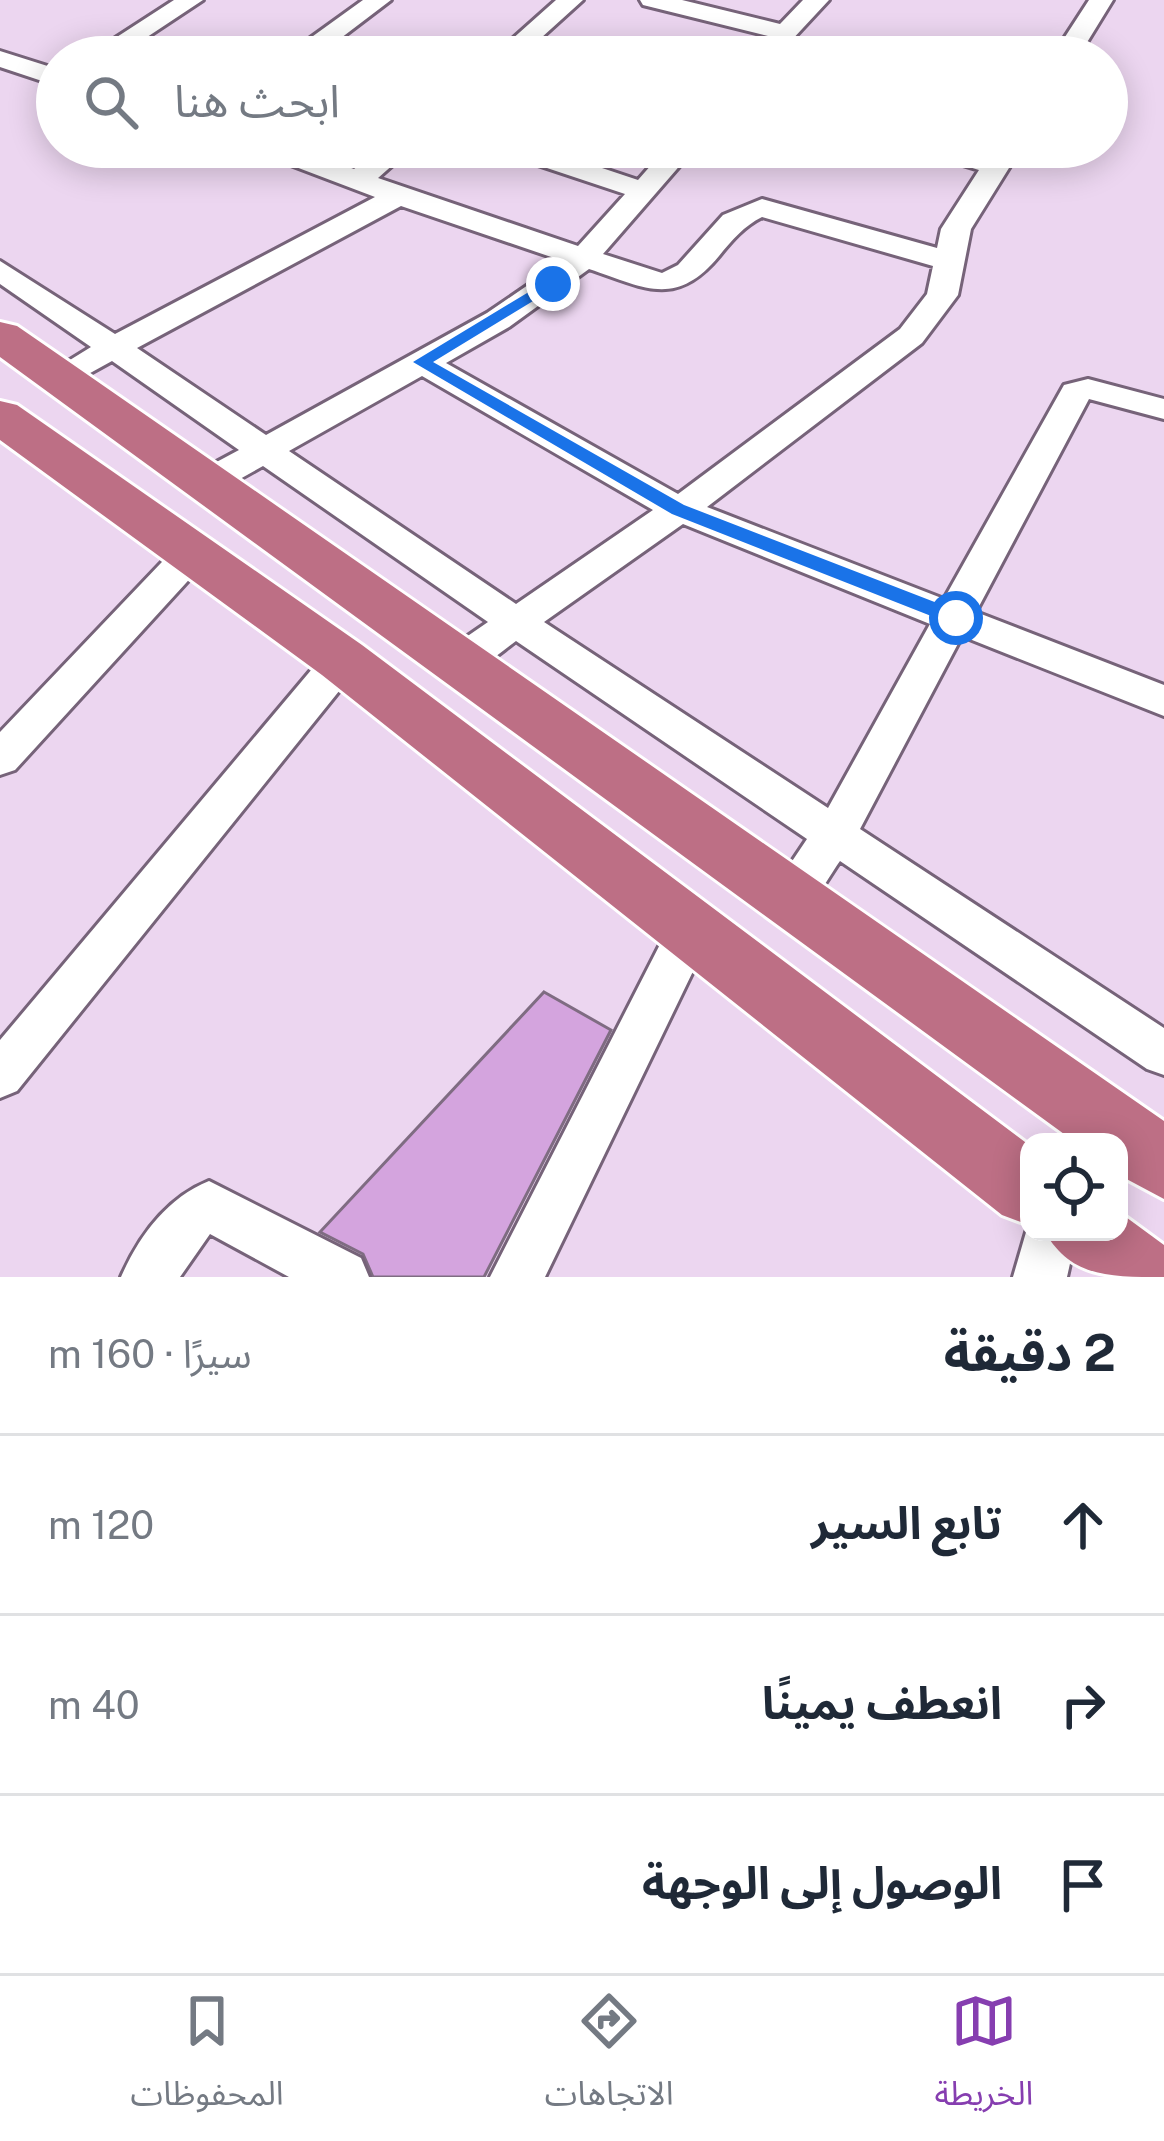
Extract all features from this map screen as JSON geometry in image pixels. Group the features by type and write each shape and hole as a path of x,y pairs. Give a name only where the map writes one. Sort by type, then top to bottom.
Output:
{"highway":[{"path":"0,336 209,481 457,663 792,894 1164,1164"},
{"path":"0,416 342,660 1020,1183"},
{"path":"1096,1241 1143,1277"}],"street":[{"path":"328,36 380,0"},
{"path":"529,36 571,0"},
{"path":"652,0 784,33"},
{"path":"781,36 817,0"},
{"path":"1078,36 1101,0"},
{"path":"131,36 184,1"},
{"path":"0,59 36,71"},
{"path":"329,168 648,281 670,283 742,215 762,208 949,261"},
{"path":"360,179 373,168"},
{"path":"575,168 643,191"},
{"path":"209,481 498,320 582,260 663,168"},
{"path":"457,663 678,509 911,336 941,295 956,229 994,168"},
{"path":"60,376 399,196"},
{"path":"0,270 514,621 1164,1054"},
{"path":"421,362 678,509 1164,701"},
{"path":"792,894 835,834 1076,392 1088,389 1164,409"},
{"path":"8,737 194,551"},
{"path":"0,1076 342,660"},
{"path":"518,1277 690,930"},
{"path":"148,1277 191,1217 209,1206 342,1277"},
{"path":"1040,1277 1049,1241"}],"building":[{"path":"544,992 611,1030 484,1277 373,1277 363,1254 320,1232"}],"route":[{"path":"553,284 421,362 678,509 956,618"}]}
